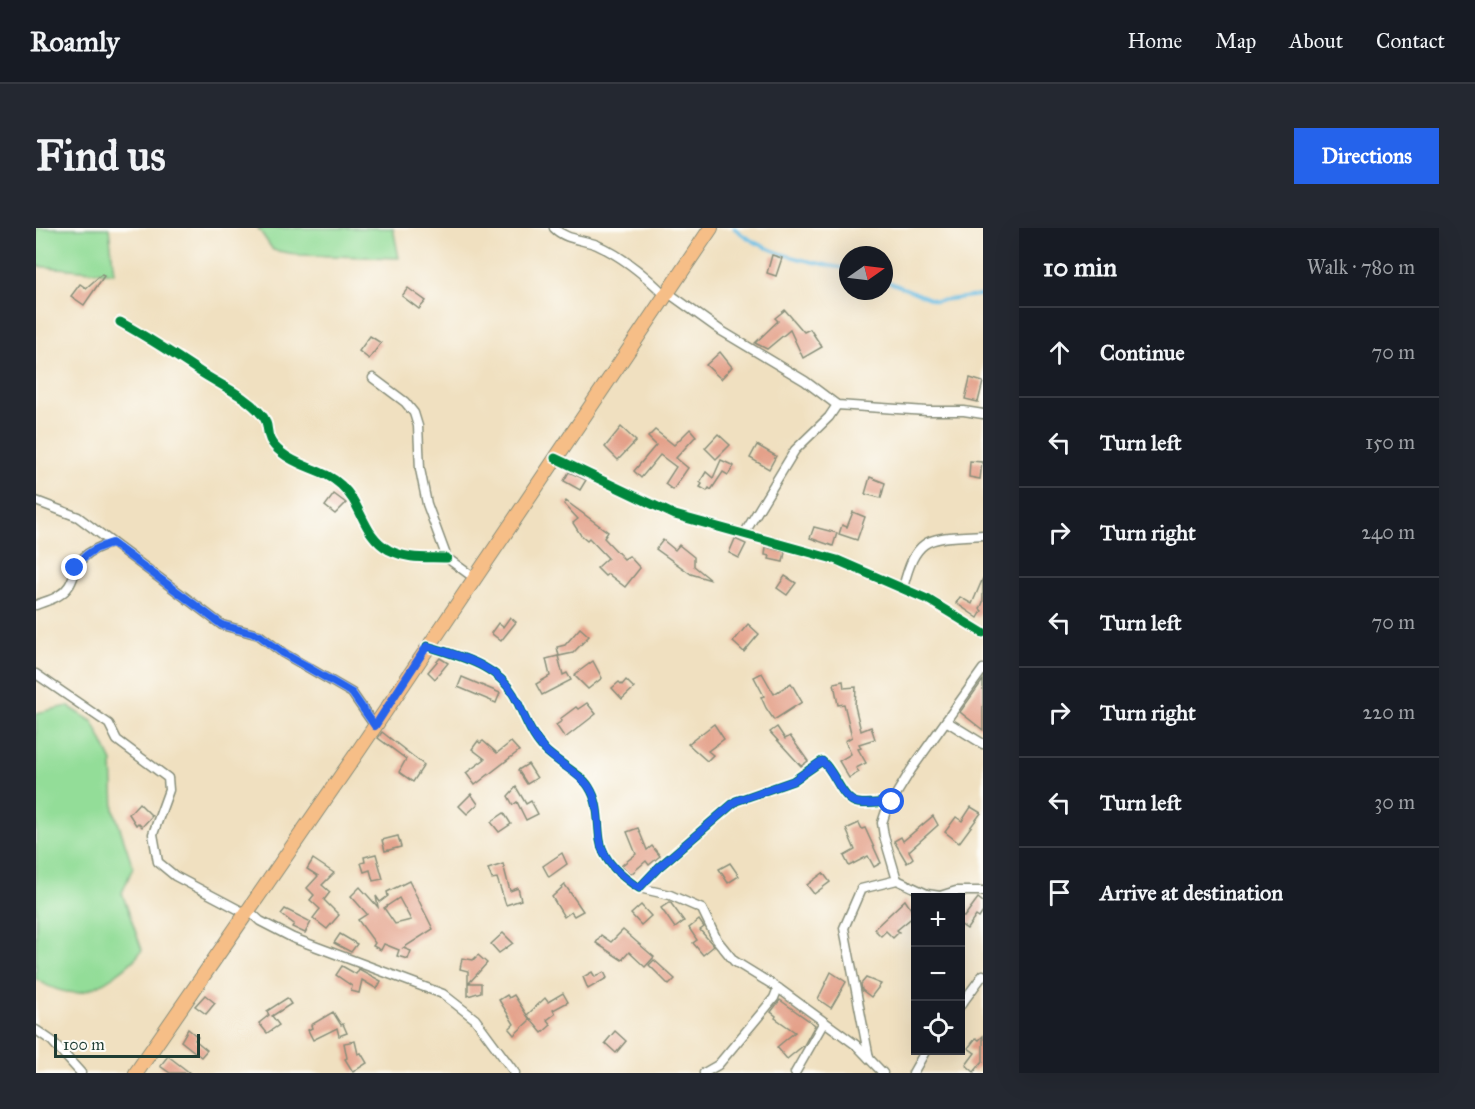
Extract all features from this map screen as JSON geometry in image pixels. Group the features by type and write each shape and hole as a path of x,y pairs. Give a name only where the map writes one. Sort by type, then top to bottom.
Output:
{"main road":[{"path":"136,1073 375,726 473,577 711,228"}],"street":[{"path":"554,228 577,241 596,244 646,276 666,293 720,330 805,381 837,405 964,411 983,414"},
{"path":"120,322 238,394 262,415 267,439 282,454 304,467 329,474 344,487 358,507 366,530 388,549 409,558 447,558"},
{"path":"374,378 414,412 418,426 420,469 427,504 447,558 473,577"},
{"path":"744,534 795,450 829,417 837,405"},
{"path":"555,458 675,515 837,560 903,588 983,633"},
{"path":"36,501 78,517 222,625 259,635 283,653 352,693 375,726"},
{"path":"903,588 913,553 923,543 983,535"},
{"path":"36,605 60,596 69,585 82,557 96,547 112,543"},
{"path":"427,646 488,669 508,685 533,736 563,767 589,785 597,803 600,842 617,872 639,888 670,895 702,909 717,940 734,962 778,988 824,1022 869,1058 883,1073"},
{"path":"897,880 888,854 882,823 892,802 983,669"},
{"path":"36,674 109,724 117,740 168,778 169,789 153,834 158,862 175,876 246,911 293,938 443,994 475,1019 515,1073"},
{"path":"946,721 983,744"},
{"path":"639,888 659,867 736,801 793,781 822,761 829,767 849,799 857,803 892,802"},
{"path":"869,1058 845,922 861,890 897,880 927,894 940,896 956,891 983,891"},
{"path":"964,1001 983,975"},
{"path":"704,1073 717,1065 774,998 778,988"},
{"path":"795,1073 824,1022"},
{"path":"36,1030 51,1041 81,1073"},
{"path":"913,1073 923,1055"}],"green space":[{"path":"36,228 109,228 114,273 36,266"},
{"path":"258,228 393,228 399,258 300,255 273,250"},
{"path":"68,706 93,722 112,762 114,810 133,867 122,893 142,950 114,976 88,990 75,993 57,990 36,979 36,713"}],"building":[{"path":"772,255 782,258 776,276 767,273"},
{"path":"102,274 104,276 84,305 71,296 80,284 86,288"},
{"path":"408,288 426,301 419,309 402,296"},
{"path":"785,310 804,332 810,329 822,347 803,358 790,330 767,349 755,343 778,321 775,318"},
{"path":"370,336 381,343 369,359 359,351"},
{"path":"720,352 732,367 721,379 706,365"},
{"path":"970,378 983,382 978,402 965,399"},
{"path":"621,427 636,441 618,460 605,447"},
{"path":"690,429 696,436 676,458 688,468 673,490 665,484 676,467 660,455 641,478 634,471 656,445 648,437 655,430 674,445"},
{"path":"718,434 730,445 716,459 705,448"},
{"path":"757,445 776,456 769,469 750,458"},
{"path":"721,460 734,466 728,475 723,472 711,490 709,488 707,491 700,487 702,484 700,482 706,472 713,478"},
{"path":"970,461 982,462 980,479 969,477"},
{"path":"569,472 586,480 580,490 564,481"},
{"path":"870,477 885,483 881,498 865,494"},
{"path":"334,494 346,503 335,514 325,506"},
{"path":"566,501 608,532 604,538 624,559 629,556 640,568 625,587 608,574 605,576 597,568 608,558 589,538 587,540 580,534 573,523 578,519 564,504"},
{"path":"853,512 865,517 857,540 839,534 842,525 847,527"},
{"path":"814,527 837,533 833,546 810,538"},
{"path":"735,539 746,544 739,558 729,553"},
{"path":"663,540 675,550 679,545 694,557 694,566 711,580 691,574 656,549"},
{"path":"766,547 785,552 783,562 769,559 770,556 765,555"},
{"path":"785,576 796,583 787,595 777,588"},
{"path":"983,578 983,602 980,609 982,611 978,618 956,603 960,597 972,604"},
{"path":"510,617 516,622 501,641 491,633 498,623 503,627"},
{"path":"748,624 759,634 744,652 733,642"},
{"path":"580,628 589,636 573,653 559,656 557,647 565,645"},
{"path":"558,656 563,675 567,673 571,680 542,695 536,684 550,676 546,659"},
{"path":"440,658 448,663 435,679 428,672"},
{"path":"593,661 602,678 588,689 574,675"},
{"path":"762,673 774,694 791,683 802,702 774,720 766,708 761,697 764,696 754,677"},
{"path":"462,677 500,693 496,703 458,687"},
{"path":"626,680 634,688 622,699 612,688 619,682 622,685"},
{"path":"983,680 983,730 960,712"},
{"path":"843,681 844,688 856,687 855,706 861,731 871,727 875,739 859,744 861,748 858,749 866,763 856,768 859,772 849,778 839,761 851,754 845,741 852,737 844,704 838,705 834,683"},
{"path":"587,703 596,714 565,738 556,725 576,707 578,709"},
{"path":"714,724 724,739 708,751 713,755 707,761 688,744"},
{"path":"777,727 785,739 790,736 808,761 801,766 770,732"},
{"path":"382,732 424,765 413,782 399,772 406,759 378,738"},
{"path":"478,741 480,743 483,741 497,753 511,742 519,751 475,785 466,773 485,759 472,749"},
{"path":"528,764 537,778 527,784 518,770"},
{"path":"516,787 526,804 531,801 538,814 526,820 517,802 513,805 508,796"},
{"path":"471,794 478,804 467,814 459,806"},
{"path":"139,803 152,816 142,827 138,823 136,825 129,814"},
{"path":"971,807 981,813 959,843 945,832 956,817 962,821"},
{"path":"504,813 511,824 499,832 491,822"},
{"path":"933,816 938,825 909,851 913,858 907,863 894,841 901,837 903,841"},
{"path":"859,823 862,829 865,828 881,863 874,867 868,856 849,866 844,856 855,850 846,829"},
{"path":"638,828 647,850 652,846 660,856 649,865 646,861 631,874 621,866 636,854 627,832"},
{"path":"398,836 401,847 385,851 382,840"},
{"path":"562,853 567,864 549,877 543,866"},
{"path":"376,854 383,879 373,881 370,870 364,872 361,863 365,862 364,857"},
{"path":"313,859 334,873 322,885 330,892 324,900 339,915 327,929 313,918 320,909 310,900 314,895 307,888 318,876 307,869"},
{"path":"730,863 739,876 728,883 719,869"},
{"path":"503,864 510,891 518,888 521,900 506,905 497,878 492,879 488,869"},
{"path":"823,873 830,882 814,894 807,885"},
{"path":"409,881 433,929 403,948 411,951 408,959 397,956 399,950 384,944 381,950 373,946 375,943 358,920 367,914 351,896 360,887 378,907 376,896 380,902 388,896 387,892","holes":["399,898 411,920 395,924 384,908"]},
{"path":"565,885 583,911 574,916 571,912 564,917 552,897"},
{"path":"978,898 983,902 983,912 979,918 976,916 967,929 965,916"},
{"path":"905,900 911,909 911,918 897,930 899,932 893,938 886,931 881,936 874,929"},
{"path":"670,902 684,921 675,928 661,908"},
{"path":"641,905 651,916 641,925 631,914"},
{"path":"285,909 311,922 305,933 292,927 294,924 281,914"},
{"path":"699,920 704,927 700,930 714,946 703,955 693,943 697,940 689,928"},
{"path":"623,930 654,957 645,967 629,952 622,960 596,943 601,935 611,942"},
{"path":"503,933 513,943 499,953 491,944"},
{"path":"340,934 357,944 351,952 334,943"},
{"path":"478,955 487,963 469,983 481,983 481,992 468,996 468,971 460,969 462,958 473,960"},
{"path":"654,960 675,979 669,985 649,965"},
{"path":"342,966 356,974 359,969 381,981 377,989 362,980 359,993 351,991 352,986 336,975"},
{"path":"592,972 595,977 604,972 607,978 588,989 583,977"},
{"path":"831,972 846,982 831,1008 818,999"},
{"path":"866,978 881,984 871,997 862,990 861,984"},
{"path":"563,993 568,1002 553,1010 555,1014 547,1020 551,1025 542,1033 527,1015 545,998 548,1002"},
{"path":"205,995 215,1003 206,1014 195,1006"},
{"path":"507,995 509,998 514,995 530,1020 514,1035 509,1029 514,1024 499,1000"},
{"path":"287,998 291,1004 272,1016 279,1025 267,1033 259,1023 269,1015 267,1011"},
{"path":"780,1000 815,1025 804,1045 787,1059 777,1047 795,1032 775,1018 776,1016 771,1012"},
{"path":"333,1012 347,1033 339,1036 337,1028 313,1040 308,1030 312,1028 311,1025"},
{"path":"188,1029 198,1037 195,1040 207,1050 201,1057 181,1041"},
{"path":"615,1031 626,1041 616,1053 605,1043"},
{"path":"983,1036 983,1061 974,1072 966,1065 975,1053 968,1048 976,1038 979,1040"},
{"path":"355,1041 358,1054 361,1053 367,1063 353,1072 345,1059 347,1058 344,1043"},
{"path":"168,1056 190,1073 170,1073 160,1066"}],"waterway":[{"path":"734,228 773,251 839,267"},
{"path":"893,284 936,301 983,295"}],"cycle path":[{"path":"120,322 249,402 265,419 269,437 275,447 289,458 327,475 341,485 354,501 368,528 380,544 404,555 447,558"},
{"path":"555,458 675,515 837,560 929,600 983,633"},
{"path":"427,646 479,664 501,679 510,689 539,744 586,782 597,806 600,840 605,855 620,874 639,888 659,867 736,801 793,781 822,761 852,801 866,804 892,802"}],"route":[{"path":"75,568 82,557 96,547 112,543 222,625 259,635 283,653 352,693 375,726 427,646 470,661 497,674 508,685 533,736 563,767 589,785 597,803 600,842 608,859 617,872 639,888 659,867 736,801 750,794 793,781 822,761 829,767 849,799 857,803 892,802"}]}
